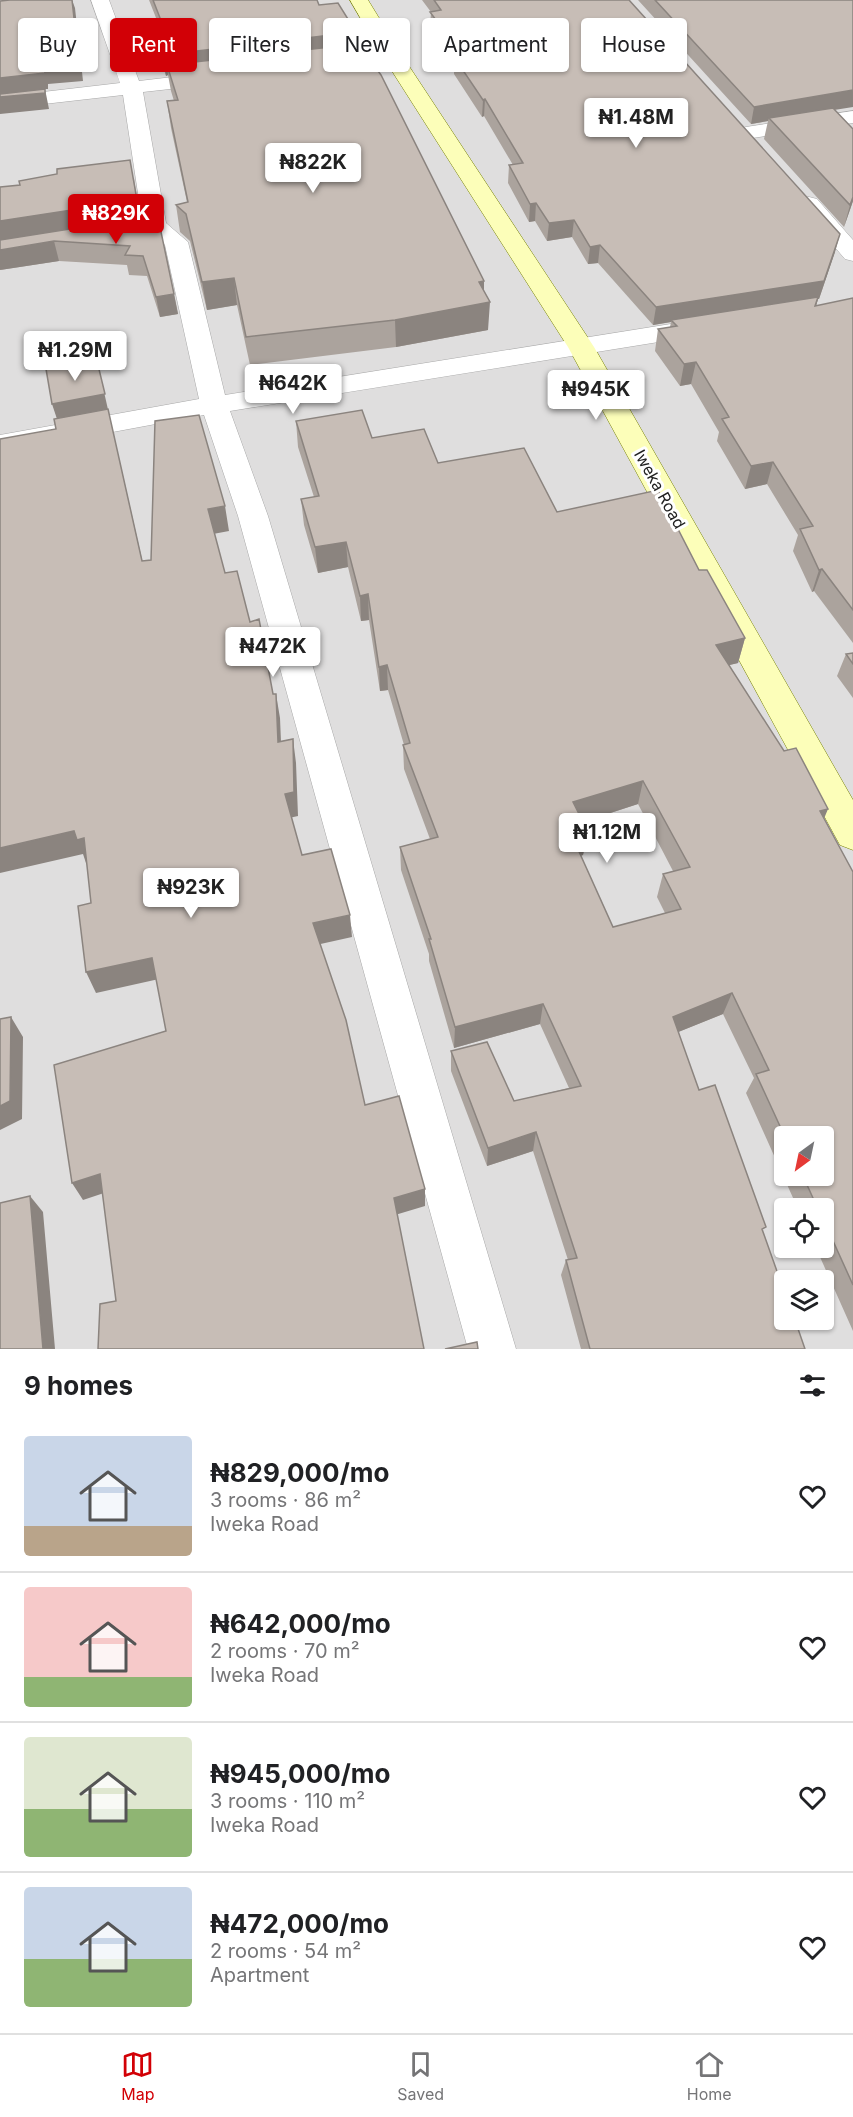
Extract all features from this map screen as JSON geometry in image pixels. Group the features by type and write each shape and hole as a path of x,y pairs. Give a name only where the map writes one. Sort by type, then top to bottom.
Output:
{"main road":[{"name":"Iweka Road","path":"359,0 370,18"},
{"name":"Iweka Road","path":"403,72 580,347 853,834"}],"street":[{"path":"100,0 132,88 144,228 176,242 214,405 253,516 492,1349"},
{"path":"0,103 239,75"},
{"path":"730,115 762,150"},
{"path":"746,133 853,117"},
{"path":"792,185 853,254"},
{"path":"0,444 214,405 723,324"}],"shaded area":[{"path":"0,0 853,0 853,1349 0,1349"}],"building":[{"path":"72,0 74,18 18,18 18,72 45,73 0,78 0,1"},
{"path":"153,0 317,0 319,5 338,3 347,18 323,18 323,36 311,37 311,18 209,18 209,50 197,51 197,18 160,18"},
{"path":"434,0 629,0 645,18 581,18 581,72 687,72 687,64 840,234 824,281 656,307 600,245 590,247 574,220 549,223 536,203 530,204 509,165 523,163 485,99 483,100 464,72 569,72 569,18 434,18 430,12 441,10"},
{"path":"655,0 853,0 853,90 754,107 687,35 687,18 672,18"},
{"path":"323,48 323,72 379,72 381,75 484,281 479,282 490,302 395,320 246,337 234,278 202,282 186,214 176,205 188,202 167,101 178,100 169,72 197,72 197,62 209,60 209,72 311,72 311,49"},
{"path":"45,89 45,93 0,97 0,94"},
{"path":"833,108 853,129 853,197 850,205 769,118"},
{"path":"130,160 137,200 0,221 0,187 20,185 19,181 57,174 57,169"},
{"path":"146,217 160,227 174,294 156,297 143,256 125,255 130,246 54,241 0,250 0,240"},
{"path":"818,297 815,306 853,298 853,610 822,569 819,570 800,529 813,526 773,462 751,466 722,419 729,417 696,362 684,364 658,329 677,326 671,320"},
{"path":"97,361 105,394 52,404 46,369"},
{"path":"108,409 142,561 151,560 155,421 199,415 225,506 208,509 225,573 237,571 250,622 259,619 273,694 276,694 278,742 293,739 294,792 285,794 302,855 331,849 350,915 313,923 346,1020 365,1105 399,1096 425,1189 394,1198 424,1349 98,1349 100,1304 116,1301 100,1174 72,1183 54,1065 166,1031 152,958 86,972 78,906 91,903 84,838 77,840 74,831 0,848 0,439 56,429 54,419"},
{"path":"362,410 372,438 424,429 438,463 524,448 557,512 658,490 699,570 707,570 745,638 716,645 784,751 796,748 828,809 820,811 853,872 853,1285 834,1243 834,1198 813,1198 808,1186 834,1186 834,1126 780,1126 756,1074 769,1070 732,993 673,1017 699,1090 715,1085 766,1227 762,1229 777,1270 774,1270 774,1330 798,1330 805,1349 590,1349 566,1260 577,1258 536,1132 488,1148 451,1051 487,1042 514,1101 581,1086 543,1004 455,1027 429,939 431,939 400,847 438,837 403,745 410,743 387,665 379,667 368,594 360,596 346,542 315,547 301,499 319,496 296,421","holes":["643,781 690,867 663,874 681,909 613,927 572,836 588,832 573,802"]},
{"path":"853,653 853,664 846,654"},
{"path":"11,1017 10,1101 0,1106 0,1019"},
{"path":"30,1196 43,1349 0,1349 0,1203"},
{"path":"477,1342 478,1349 445,1349"}]}
